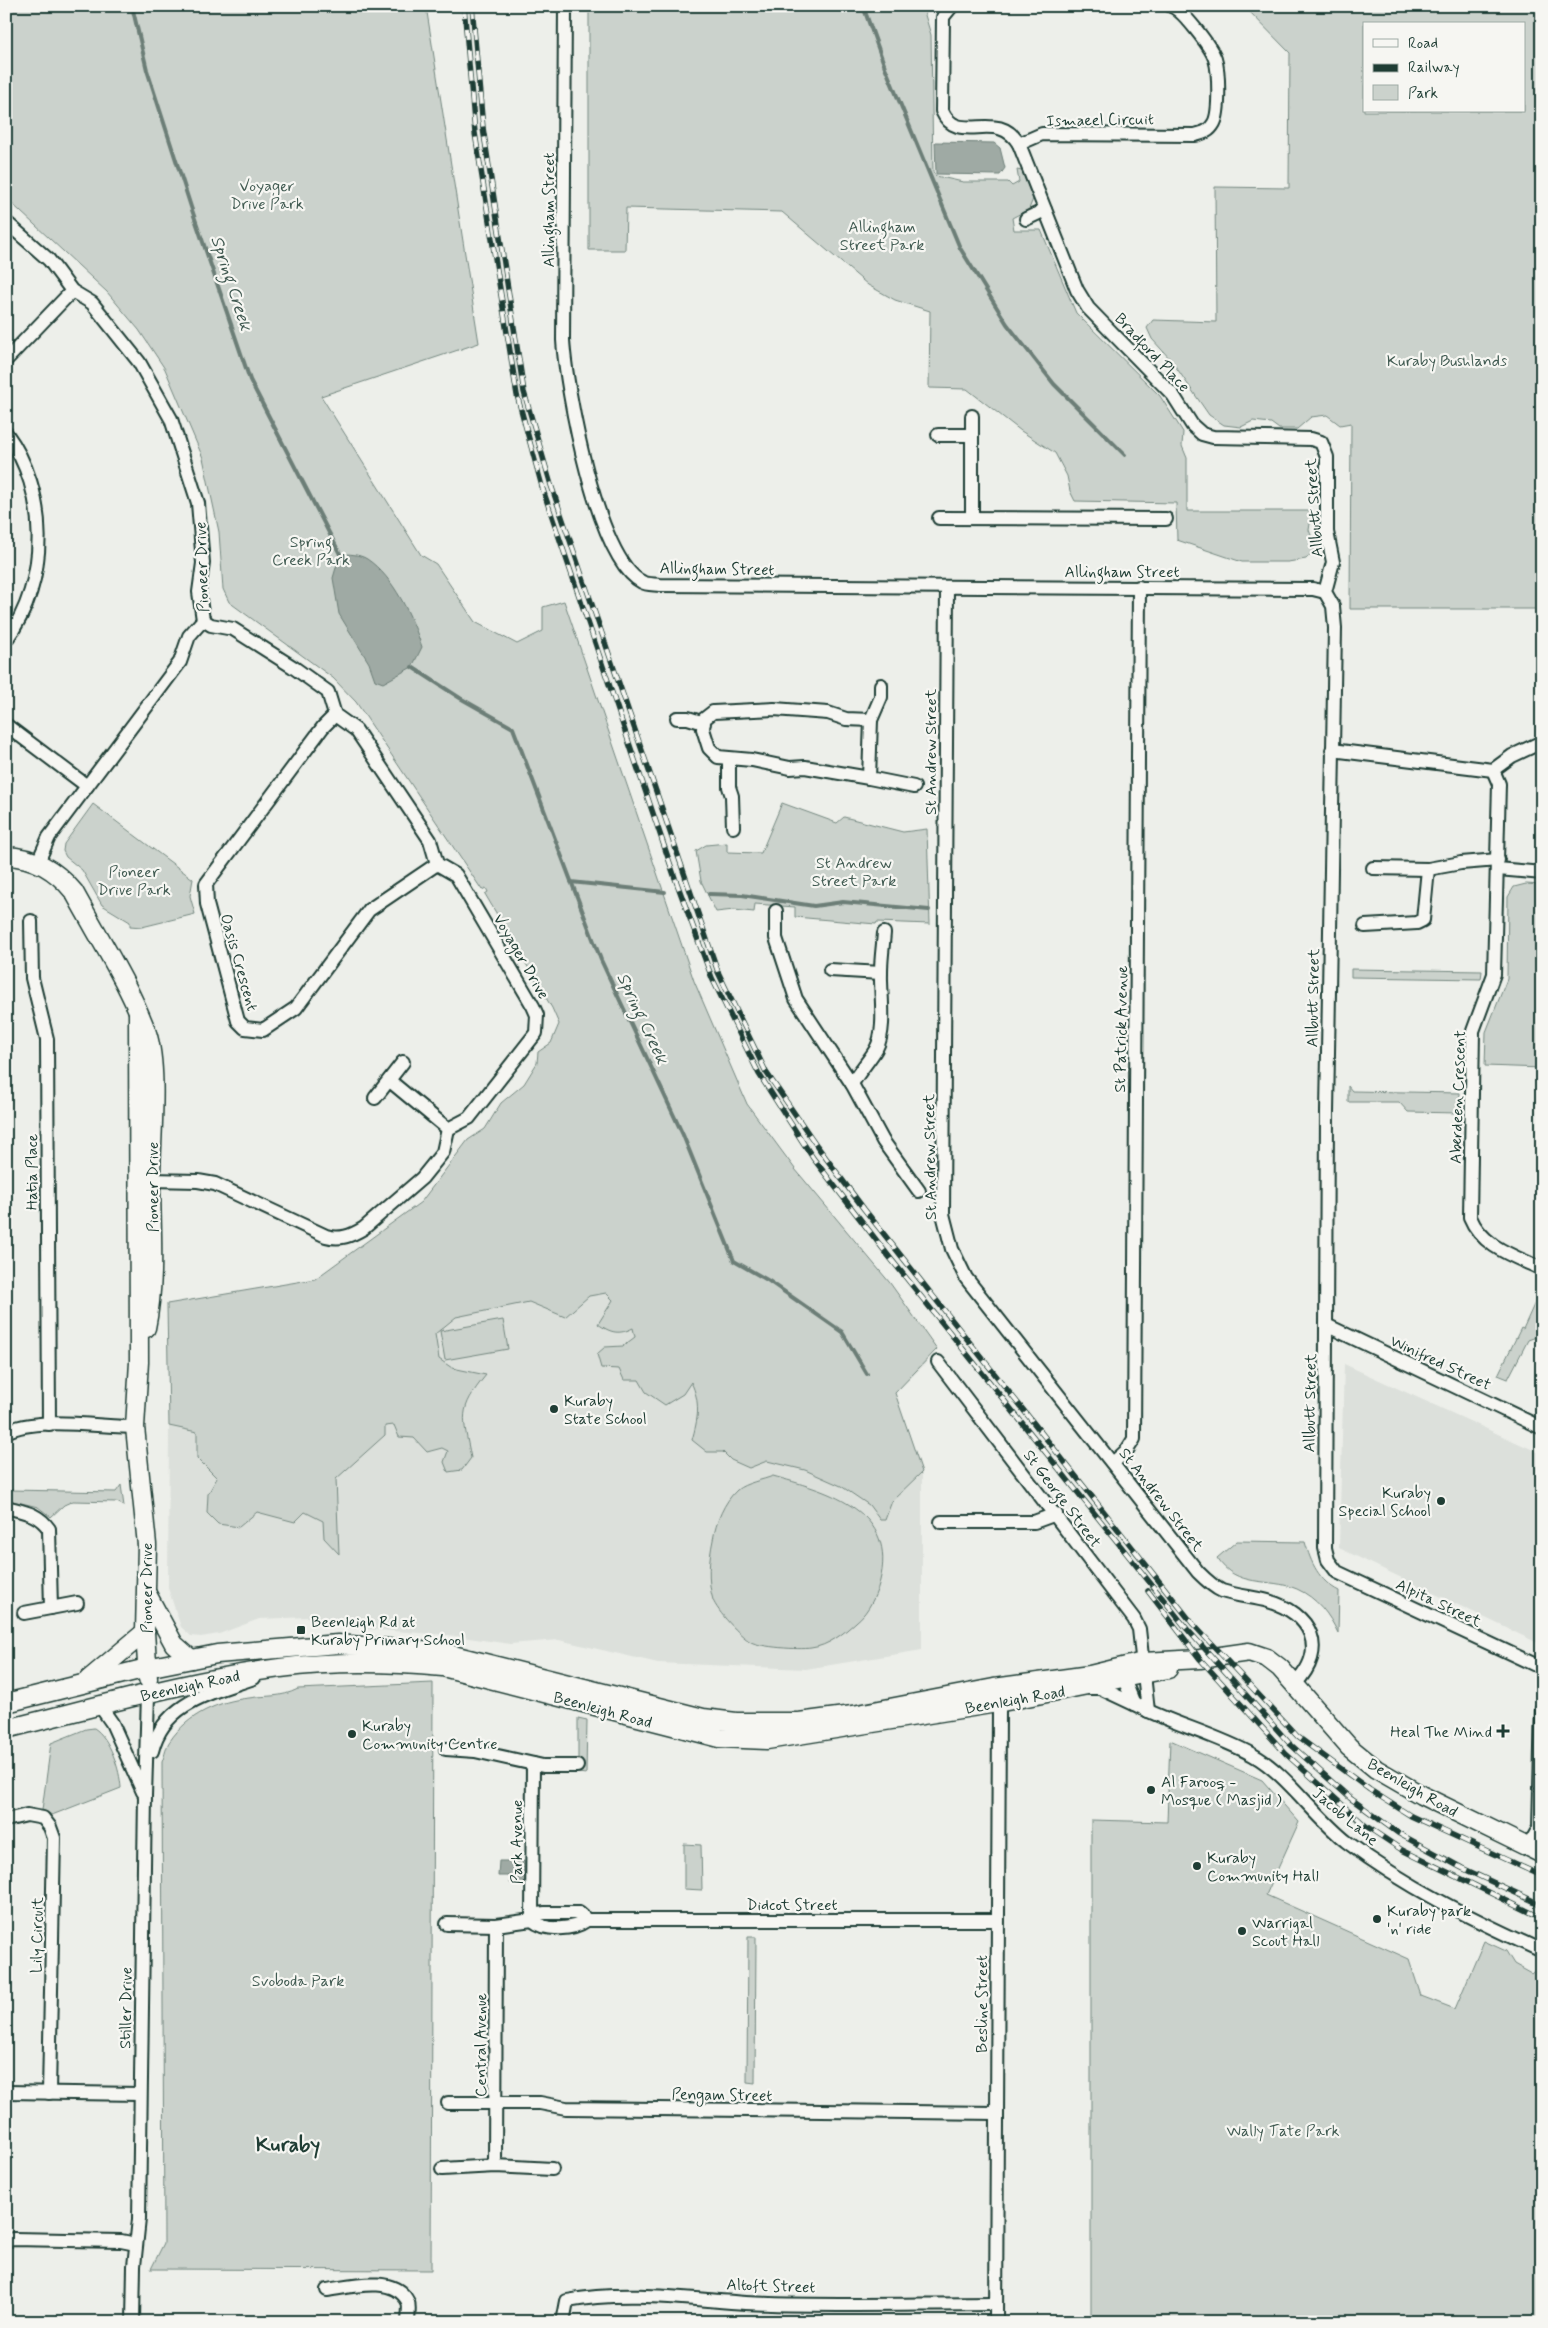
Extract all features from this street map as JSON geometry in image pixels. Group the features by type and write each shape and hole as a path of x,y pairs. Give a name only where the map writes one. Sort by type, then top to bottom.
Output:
{"main road":[{"path":"6,856 38,862"},
{"name":"Pioneer Drive","path":"38,862 63,879 74,892 129,992 147,1034 152,1054 152,1264 150,1307 140,1362"},
{"name":"Pioneer Drive","path":"138,1013 140,1362 135,1427 146,1545 145,1632 148,1694"},
{"path":"146,1591 174,1644 191,1659"},
{"path":"84,1684 145,1632"},
{"name":"Beenleigh Road","path":"6,1703 191,1659 251,1650 338,1644 445,1653 703,1718 736,1722 777,1723 826,1719 995,1695 1081,1688 1124,1679 1144,1668"},
{"name":"Beenleigh Road","path":"6,1729 213,1678 282,1668 346,1663 401,1663 443,1667 655,1723 720,1738 745,1741 767,1740 1090,1675 1249,1652 1267,1658 1295,1684 1349,1747 1376,1769 1421,1795 1535,1851"}],"street":[{"name":"Allingham Street","path":"565,6 563,340 565,368 591,487 612,545 630,573 642,583 660,585 1312,588 1325,592"},
{"path":"952,6 943,17 942,111 946,120 957,127 1001,128 1012,132 1019,144"},
{"name":"Ismaeel Circuit","path":"1019,144 1042,134 1195,135 1207,132 1217,115 1218,67 1214,56 1182,13 1171,6"},
{"name":"Bradford Place","path":"1019,144 1077,290 1088,308 1173,394 1192,425 1202,434 1213,437 1310,439 1321,442"},
{"path":"1026,219 1045,210"},
{"name":"Pioneer Drive","path":"6,222 48,260 72,291 92,303 139,362 171,419 198,503 203,563 199,592 203,620 189,636 180,662 50,837 38,862"},
{"path":"6,360 72,291"},
{"path":"972,416 972,518"},
{"path":"6,433 16,446 28,472 38,513 38,555 31,592 6,640"},
{"path":"938,435 972,435"},
{"name":"Allbutt Street","path":"1321,442 1327,457 1327,532 1334,562 1325,592 1333,606 1335,628 1324,1489 1325,1548 1328,1560"},
{"path":"939,518 1166,519"},
{"name":"St Andrew Street","path":"947,587 943,1214 952,1249 966,1278 1198,1572 1212,1585 1222,1591 1270,1602 1292,1612 1305,1623 1314,1641 1313,1656 1305,1673 1295,1684"},
{"name":"St Patrick Avenue","path":"1113,1463 1128,1450 1134,1439 1139,587"},
{"path":"203,620 211,625 233,629 328,692 335,716 356,730 430,840 437,864"},
{"path":"869,778 870,720 881,697 881,685"},
{"path":"870,720 846,719 828,713 730,710 713,712 704,719 704,724 709,748 718,757 729,760 752,760 772,766 805,767 914,787"},
{"name":"Oasis Crescent","path":"335,716 323,727 206,884 207,904 238,1021 245,1028 263,1030 296,1008 370,910 437,864"},
{"path":"677,718 688,718 704,724"},
{"path":"6,725 87,786"},
{"path":"1332,750 1493,770 1512,756 1542,742"},
{"path":"729,760 729,787 732,796 733,827"},
{"name":"Aberdeen Crescent","path":"1493,770 1499,784 1494,974 1473,1031 1470,1217 1475,1230 1486,1242 1542,1270"},
{"path":"1374,868 1428,870 1461,863 1498,864 1542,873"},
{"name":"Voyager Drive","path":"437,864 456,875 533,1006 538,1024 536,1034 470,1118 448,1129"},
{"path":"1365,926 1417,923 1423,920 1428,870"},
{"path":"776,911 776,938 796,999 852,1084 883,1142 919,1191"},
{"name":"Hatia Place","path":"31,921 32,978 46,1039 49,1424"},
{"path":"852,1084 860,1068 877,1048 882,1013 881,973 884,933"},
{"path":"830,970 881,973"},
{"path":"375,1098 403,1062"},
{"path":"151,1180 198,1181 215,1184 326,1236 342,1238 364,1228 422,1178 443,1152 448,1129 390,1081"},
{"name":"Winifred Street","path":"1326,1325 1542,1428"},
{"name":"St George Street","path":"938,1362 1134,1618 1139,1629 1148,1711"},
{"path":"6,1432 25,1426 49,1424 135,1427"},
{"path":"6,1507 33,1514 42,1519 49,1529 50,1608"},
{"path":"941,1522 1034,1522 1056,1514"},
{"name":"Alpita Street","path":"1328,1560 1337,1572 1542,1668"},
{"path":"24,1613 77,1604"},
{"path":"145,1779 156,1736 169,1717 206,1695 282,1668"},
{"path":"1124,1679 1134,1704"},
{"name":"Jacob Lane","path":"1081,1688 1100,1688 1148,1711 1253,1755 1271,1767 1322,1821 1366,1856 1469,1916 1542,1951"},
{"name":"Stiller Drive","path":"133,2322 136,2244 140,2219 144,1796 148,1694"},
{"name":"Besline Street","path":"995,1695 999,1710 996,2322"},
{"path":"100,1706 112,1724 144,1796"},
{"path":"1535,1851 1539,1828 1542,1708"},
{"path":"446,1749 474,1751 533,1764 577,1766"},
{"name":"Park Avenue","path":"532,1920 533,1764"},
{"name":"Lily Circuit","path":"6,1820 27,1815 43,1818 50,1827 54,1838 49,2093"},
{"name":"Didcot Street","path":"447,1924 496,1925 532,1920 546,1927 578,1926 587,1920 997,1920"},
{"name":"Central Avenue","path":"495,2166 496,1925"},
{"path":"6,2092 140,2094"},
{"name":"Pengam Street","path":"448,2103 540,2103 566,2108 997,2113"},
{"path":"442,2169 495,2166 552,2169"},
{"path":"6,2241 13,2239 111,2241 136,2244"},
{"path":"326,2290 354,2286 388,2286 401,2292 408,2303 408,2322"},
{"name":"Altoft Street","path":"562,2322 567,2301 591,2297 697,2298 746,2303 996,2304"}],"shaded area":[{"path":"935,142 994,143 1000,148 1005,168 1000,175 936,174"},
{"path":"340,554 364,557 386,576 401,598 422,647 412,667 383,683 375,680 369,663 339,614 333,578"},
{"name":"Kuraby State School","path":"780,1181 927,1362 895,1393 922,1472 922,1650 806,1669 658,1663 559,1640 510,1644 448,1635 338,1627 310,1617 259,1619 219,1634 201,1637 191,1636 181,1627 168,1588 169,1426 420,1321"},
{"name":"Kuraby Special School","path":"1344,1364 1542,1454 1542,1645 1339,1548"},
{"path":"499,1861 524,1861 525,1883 510,1883 510,1876 498,1876"}],"green space":[{"path":"6,6 426,6 479,343 321,396 421,555 436,564 475,622 517,644 543,631 543,607 564,601 694,981 747,1104 795,1169 890,1283 937,1349 895,1393 922,1472 892,1501 885,1520 880,1520 869,1505 841,1486 805,1470 767,1461 749,1468 731,1460 723,1452 707,1452 692,1440 698,1411 691,1382 683,1394 665,1405 646,1392 639,1380 624,1380 619,1369 601,1368 597,1354 605,1347 623,1346 635,1337 633,1328 623,1332 615,1332 598,1324 613,1300 606,1293 589,1296 565,1317 529,1302 456,1317 435,1334 439,1359 452,1368 486,1375 470,1397 466,1406 465,1423 471,1458 462,1470 448,1472 444,1462 448,1451 442,1448 427,1452 414,1438 399,1437 394,1425 385,1426 385,1435 336,1479 339,1554 324,1538 323,1521 305,1512 295,1522 257,1512 239,1527 218,1524 207,1513 208,1494 217,1478 197,1458 197,1432 169,1426 167,1304 315,1279 421,1202 468,1140 485,1129 501,1103 524,1084 537,1063 538,1052 551,1043 559,1024 552,1008 485,894 488,892 486,888 482,890 356,702 333,678 229,602 223,589 219,532 203,458 165,369 139,330 107,292 6,198"},
{"name":"Allingham Street Park","path":"589,6 929,6 925,15 931,35 933,172 936,176 963,182 1008,182 1012,186 1019,182 1017,170 1022,171 1033,199 1029,209 1012,218 1014,230 1041,230 1076,313 1160,396 1183,432 1182,446 1187,458 1187,511 1312,511 1309,530 1316,548 1306,559 1288,562 1242,562 1177,540 1176,503 1075,501 1070,491 1067,476 1055,453 1021,431 967,389 929,388 930,311 895,300 868,285 782,212 626,208 625,250 589,250"},
{"name":"Kuraby Bushlands","path":"1244,6 1542,6 1542,609 1350,609 1351,423 1340,425 1327,415 1311,417 1297,429 1279,429 1271,423 1253,421 1241,427 1224,425 1209,415 1171,360 1152,339 1147,328 1153,320 1216,322 1215,187 1289,188 1290,53"},
{"name":"St Andrew Street Park","path":"782,803 837,823 844,817 903,832 927,829 930,924 877,922 876,924 795,917 795,907 755,904 754,912 734,910 716,912 701,881 696,851 706,845 727,843 727,852 761,853"},
{"name":"Pioneer Drive Park","path":"93,804 193,879 190,896 195,914 142,927 130,926 130,922 102,905 82,870 66,857 63,851 64,844"},
{"path":"1526,884 1542,885 1542,1068 1485,1066 1486,1032 1507,979 1508,897 1514,887"},
{"path":"1351,969 1482,971 1481,979 1351,977"},
{"path":"1348,1086 1352,1091 1460,1093 1459,1113 1408,1112 1399,1102 1348,1102"},
{"path":"1542,1287 1542,1330 1539,1336 1528,1340 1508,1379 1498,1375 1521,1328 1523,1329"},
{"path":"503,1320 508,1349 445,1360 440,1331"},
{"path":"773,1476 813,1488 851,1506 866,1518 877,1534 882,1553 880,1582 869,1607 861,1618 841,1635 817,1647 805,1649 789,1648 751,1642 729,1623 713,1600 709,1577 714,1533 718,1519 728,1500 737,1490"},
{"path":"121,1485 124,1506 117,1502 73,1501 64,1505 51,1517 38,1507 9,1500 10,1490 116,1492"},
{"path":"1237,1541 1305,1542 1310,1557 1321,1577 1339,1591 1338,1633 1322,1607 1311,1597 1286,1585 1243,1578 1225,1568 1217,1558"},
{"name":"Svoboda Park","path":"433,1683 431,2270 151,2269 164,2243 162,1762 167,1745 177,1732 195,1716 227,1702 280,1695 298,1689"},
{"path":"578,1718 587,1720 586,1774 578,1773"},
{"path":"94,1728 105,1739 113,1755 119,1772 121,1788 52,1815 42,1810 51,1743 86,1729"},
{"name":"Wally Tate Park","path":"1170,1740 1262,1780 1299,1822 1266,1895 1409,1959 1421,1996 1455,2009 1484,1941 1506,1951 1514,1964 1532,1974 1539,1968 1542,1969 1542,2322 1091,2322 1091,1820 1167,1822"},
{"path":"684,1844 701,1845 702,1890 684,1889"},
{"path":"748,1937 756,1937 755,2083 747,2082"}],"waterway":[{"name":"Spring Creek","path":"132,6 147,70 250,380 340,554"},
{"path":"863,6 885,67 960,248 1007,324 1054,384 1125,455"},
{"name":"Spring Creek","path":"412,667 460,698 513,728 601,960 683,1135 734,1261 769,1281 842,1332 867,1374"},
{"path":"571,882 665,892"},
{"path":"709,894 742,895 814,906 843,902 929,910"}],"railway":[{"path":"464,6 475,133 517,395 543,490 675,878 712,978 759,1074 813,1158 887,1254 1187,1629 1290,1744 1350,1798 1398,1833 1462,1868 1542,1905"},
{"path":"472,6 483,128 524,392 551,485 718,972 766,1072 817,1146 864,1209 1193,1624 1298,1737 1370,1790 1411,1816 1542,1876"},
{"path":"1148,1591 1200,1659 1286,1754 1366,1826 1402,1850 1542,1918"}],"place":[{"name":"Kuraby State School","path":"554,1409"},
{"name":"Kuraby Special School","path":"1441,1501"},
{"name":"Beenleigh Rd at Kuraby Primary School","path":"301,1630"},
{"name":"Heal The Mind","path":"1503,1731"},
{"name":"Kuraby Community Centre","path":"352,1734"},
{"name":"Al Farooq - Mosque ( Masjid )","path":"1151,1790"},
{"name":"Kuraby Community Hall","path":"1197,1866"},
{"name":"Kuraby park 'n' ride","path":"1377,1919"},
{"name":"Warrigal Scout Hall","path":"1242,1931"}],"district":[{"name":"Kuraby","path":"288,2144"}],"park label":[{"name":"Voyager Drive Park","path":"267,194"},
{"name":"Spring Creek Park","path":"311,550"}]}
